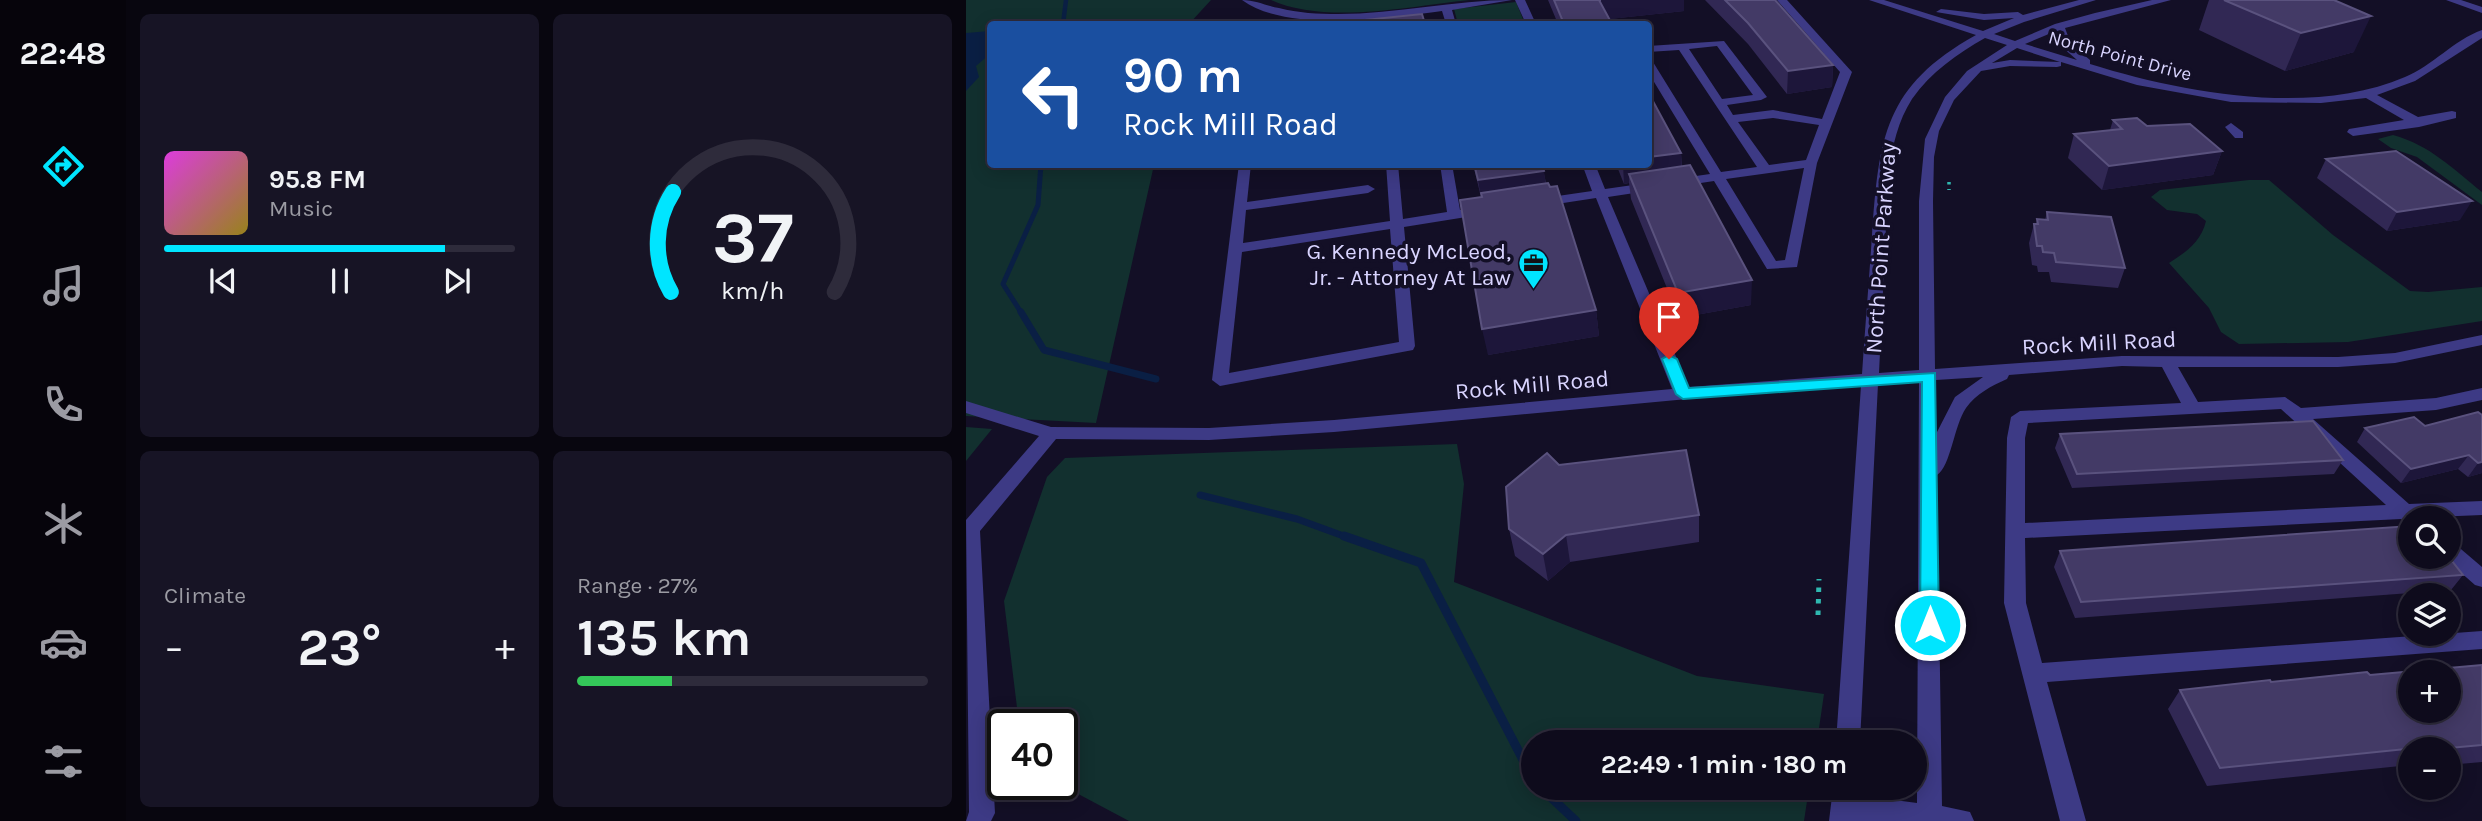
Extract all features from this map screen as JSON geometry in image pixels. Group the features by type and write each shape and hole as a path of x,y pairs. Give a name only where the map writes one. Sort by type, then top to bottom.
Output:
{"street":[{"path":"1247,0 1266,11 1284,15 1341,18 1507,0"},
{"path":"1520,0 1530,21"},
{"path":"1652,69 1772,266 1792,264 1811,163 1846,72 1782,0"},
{"path":"1874,0 1981,32"},
{"path":"1902,0 1969,23 1981,32"},
{"name":"North Point Parkway","path":"1848,730 1886,142 1908,96 1953,42 2035,14 2091,0"},
{"name":"North Point Parkway","path":"1930,818 1930,376 1926,201 1929,147 1942,110 1955,91 1977,69 2015,44 2059,26 2166,0"},
{"path":"2451,0 2482,10"},
{"path":"1446,6 1450,21"},
{"path":"1941,12 1984,17 2035,14"},
{"path":"1918,13 1953,42"},
{"path":"1275,21 1284,15"},
{"path":"2059,26 2066,45 2097,70"},
{"name":"North Point Drive","path":"1981,32 2097,70 2163,88 2231,99 2321,100 2368,94 2411,79 2482,33"},
{"path":"1652,49 1720,43 1761,97 1719,103"},
{"path":"1681,45 1763,168"},
{"path":"1977,69 2027,63 2097,70"},
{"path":"2368,94 2419,123"},
{"path":"1730,119 1773,114 1826,123"},
{"path":"2353,132 2419,123 2452,115"},
{"path":"1520,205 1811,163"},
{"path":"1245,168 1220,380 1406,346 1392,168"},
{"path":"1447,168 1454,215"},
{"path":"1590,168 1683,394"},
{"path":"1240,207 1368,189"},
{"path":"1234,249 1494,209"},
{"name":"Rock Mill Road","path":"966,407 1051,433 1209,434 2017,369 2166,361 2338,362 2395,358 2482,340"},
{"path":"2166,361 2193,408"},
{"path":"1930,482 1956,406 1966,393 1978,384 2017,369"},
{"path":"2296,414 2436,404 2482,394"},
{"path":"2073,821 2015,603 2016,438 2020,417 2285,403 2399,506"},
{"path":"978,821 982,813 970,529 1051,433"},
{"path":"2461,510 2482,508"},
{"path":"2015,531 2398,514"},
{"path":"2461,561 2482,579"},
{"path":"2034,673 2482,640"},
{"path":"1844,805 1961,821"}],"path":[{"path":"1949,182 1949,190"},
{"path":"1818,615 1819,579"}],"green space":[{"path":"966,0 1211,0 1192,21 987,21 987,168 1153,168 1096,423 966,416"},
{"path":"1271,0 1470,0 1343,13 1293,7"},
{"path":"1516,2 1524,21 1457,21 1454,9"},
{"path":"2393,135 2430,151 2451,166 2482,192 2482,205 2417,157 2391,148 2378,139"},
{"path":"2269,180 2333,235 2410,291 2482,287 2482,321 2348,342 2239,344 2221,332 2209,308 2169,263 2197,241 2206,221 2197,214 2167,210 2151,197 2160,190"},
{"path":"966,427 992,429 966,461"},
{"path":"1457,444 1464,484 1454,582 1697,676 1824,694 1819,730 1521,730 1521,800 1807,800 1804,821 1129,821 1078,794 1078,709 1017,709 1004,601 1047,477 1065,458"}],"water":[{"path":"987,31 987,57 976,66 979,77 966,91 966,33"}],"building":[{"path":"1554,0 1599,0 1610,21 1563,21"},
{"path":"1725,0 1775,0 1833,65 1788,71"},
{"path":"2224,0 2334,0 2371,16 2301,33"},
{"path":"1422,14 1424,21 1355,21"},
{"path":"1652,99 1681,153 1652,157"},
{"path":"2137,118 2147,126 2190,124 2222,151 2109,166 2074,134 2122,129 2113,120"},
{"path":"2396,151 2472,201 2397,212 2326,159"},
{"path":"1690,165 1752,280 1678,293 1629,174"},
{"path":"1475,168 1543,168 1544,171 1478,180"},
{"path":"1548,183 1550,187 1557,186 1596,310 1482,329 1460,200 1482,197 1481,193"},
{"path":"2047,212 2111,217 2125,268 2056,262 2054,253 2043,252 2042,246 2037,246 2034,224 2038,224 2037,219 2048,220"},
{"path":"2478,412 2482,415 2482,462 2478,463 2469,455 2411,469 2365,428 2414,417 2425,426"},
{"path":"2313,421 2343,460 2077,474 2060,434"},
{"path":"1686,450 1699,515 1566,535 1543,554 1509,529 1506,487 1547,453 1559,465"},
{"path":"2398,527 2398,569 2458,569 2463,575 2081,602 2060,551"},
{"path":"2482,665 2482,745 2461,747 2461,737 2398,737 2398,750 2220,768 2180,690 2270,680 2367,672 2370,675 2398,672 2398,723 2461,723 2461,667"}],"waterway":[{"path":"1063,21 1066,0"},
{"path":"1022,314 1003,284 1038,205 1041,168"},
{"path":"1021,312 1044,350 1156,379"},
{"path":"1200,495 1297,519 1349,538"},
{"path":"1344,536 1421,563 1521,756"},
{"path":"1554,800 1576,821"}],"place":[{"name":"G. Kennedy McLeod, Jr. - Attorney At Law","path":"1534,291"}],"route":[{"path":"1669,359 1683,394 1930,376 1930,625"}]}
